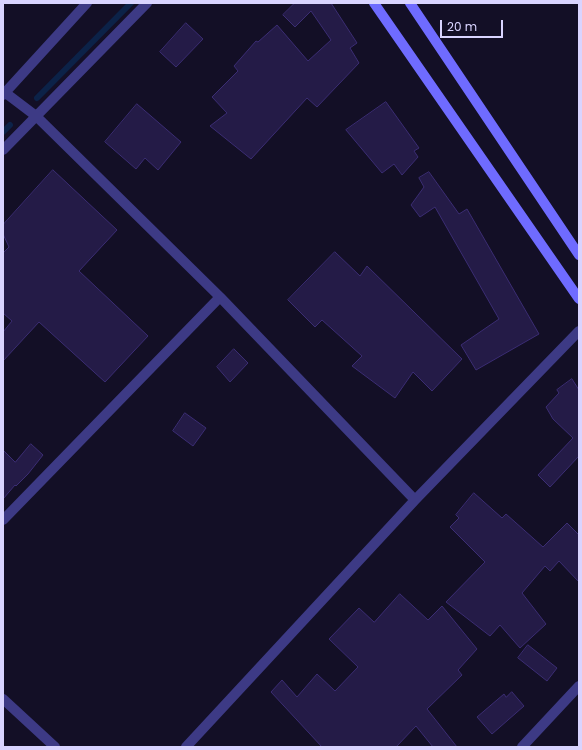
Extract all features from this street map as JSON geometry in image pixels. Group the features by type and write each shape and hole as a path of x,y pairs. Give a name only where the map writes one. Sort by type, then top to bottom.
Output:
{"street":[{"path":"87,3 4,93 36,116 220,297 415,500"},
{"path":"3,150 147,3"},
{"path":"374,3 579,299"},
{"path":"410,3 577,248"},
{"path":"3,520 220,297"},
{"path":"186,747 415,500 579,331"},
{"path":"522,747 579,686"},
{"path":"3,699 55,747"}],"building":[{"path":"295,3 331,3 357,43 350,48 359,63 317,107 307,98 251,159 210,126 227,113 212,97 238,71 234,66 256,41 258,42 277,25 308,61 331,40 311,11 295,27 283,15"},
{"path":"186,23 203,39 176,67 160,52"},
{"path":"386,102 419,148 414,151 418,157 402,175 394,164 382,173 346,130"},
{"path":"137,104 181,142 158,170 145,158 136,169 105,142"},
{"path":"53,170 117,230 79,271 148,336 105,382 39,322 3,361 3,332 12,321 3,313 3,253 9,247 3,234 3,225"},
{"path":"429,172 459,214 467,209 539,334 476,370 461,345 499,319 435,207 420,217 411,205 424,187 419,178"},
{"path":"335,252 360,276 367,266 462,359 432,391 413,372 395,398 352,366 362,356 322,320 315,327 288,300"},
{"path":"234,349 248,363 230,382 217,367"},
{"path":"572,379 579,390 579,456 550,487 538,475 573,438 553,419 546,407 559,393 557,390"},
{"path":"185,413 206,428 193,446 173,431"},
{"path":"31,444 43,455 28,474 16,486 15,485 3,499 3,450 15,462"},
{"path":"474,493 502,518 506,514 543,547 567,523 579,535 579,582 559,561 550,571 545,566 522,593 546,624 520,648 500,625 490,636 446,602 485,562 450,527 459,518 456,515"},
{"path":"400,594 428,620 442,606 477,649 458,670 462,675 427,709 457,747 433,747 416,726 396,747 322,747 271,692 282,680 297,697 317,674 335,691 358,667 329,639 359,608 374,622"},
{"path":"528,645 557,668 547,681 518,658"},
{"path":"512,692 524,706 492,734 477,717 504,694 506,697"}],"waterway":[{"path":"37,98 131,3"},
{"path":"3,132 10,125"}]}
